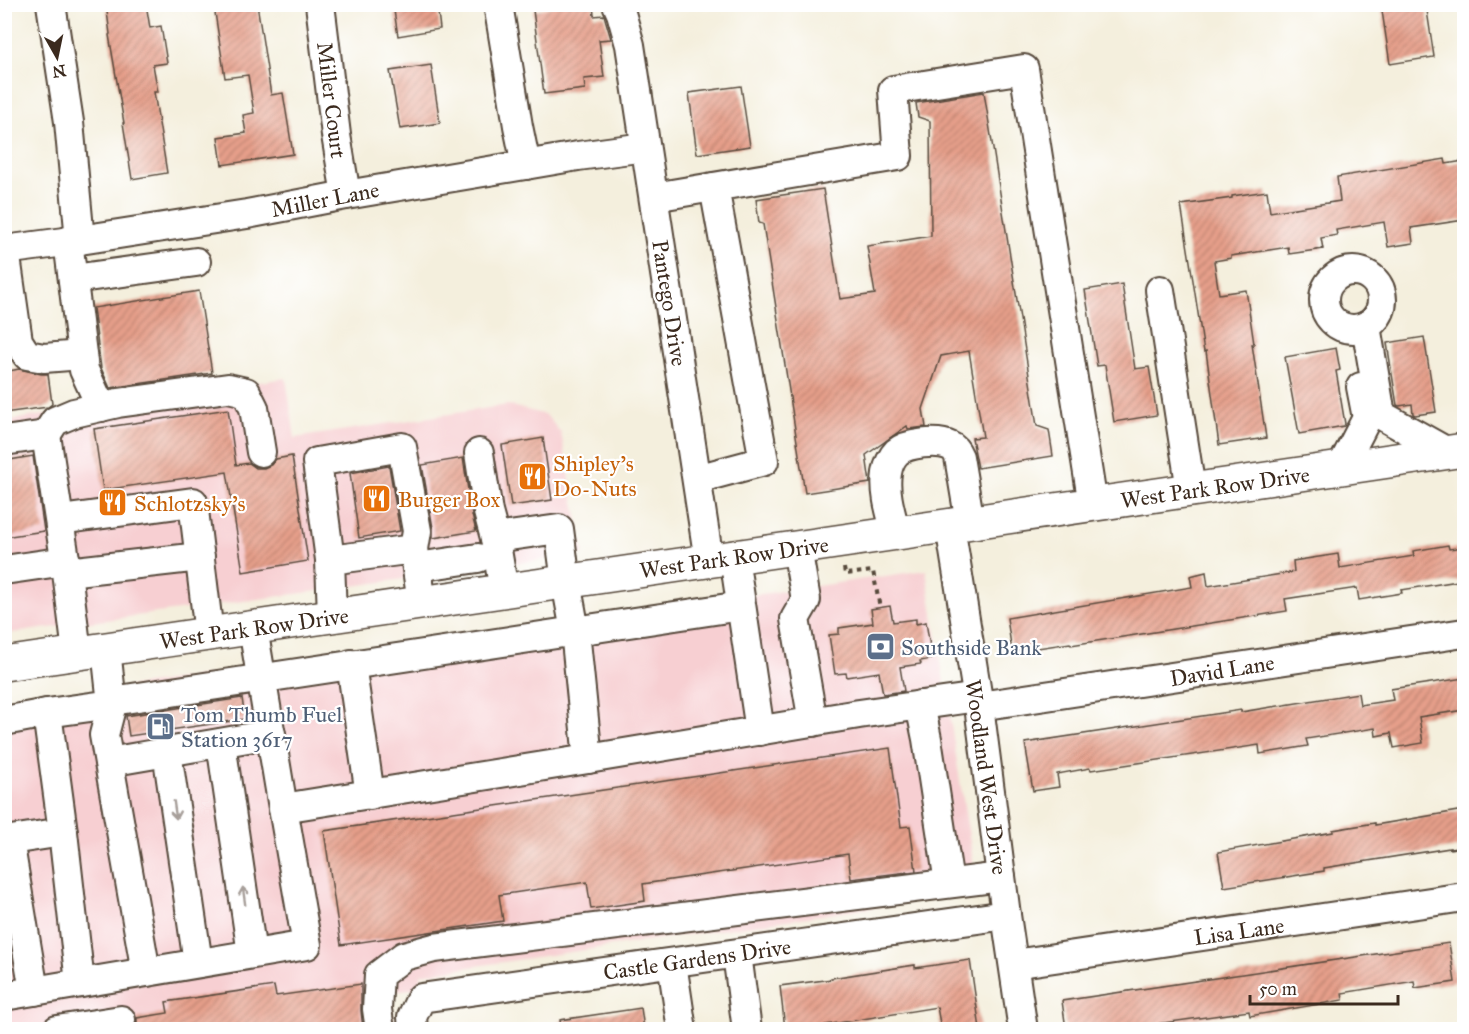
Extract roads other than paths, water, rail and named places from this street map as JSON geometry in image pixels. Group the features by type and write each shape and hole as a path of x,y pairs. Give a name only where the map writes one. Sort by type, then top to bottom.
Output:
{"main road":[{"name":"West Park Row Drive","path":"4,664 1457,451"}],"street":[{"path":"51,4 69,122 74,241 73,279 82,355 84,370 101,407"},
{"name":"Miller Court","path":"320,4 336,135 346,195"},
{"path":"498,4 526,165"},
{"name":"Pantego Drive","path":"617,4 630,45 697,479 722,559 741,606 760,731"},
{"path":"654,197 898,156 892,90 1024,69 1093,505"},
{"name":"Miller Lane","path":"5,250 248,214 346,195 645,147"},
{"path":"697,479 764,460 714,187"},
{"path":"5,250 8,294 18,341 27,355 44,358 82,355"},
{"path":"73,279 196,262"},
{"path":"1160,290 1191,490"},
{"path":"1341,468 1374,417 1359,327"},
{"path":"4,441 50,428 74,413 118,404 228,388 246,392 254,408 261,452"},
{"path":"1374,417 1457,451"},
{"path":"4,425 50,428"},
{"path":"50,428 66,566 92,651 112,703 104,735 146,972"},
{"path":"896,534 887,496 887,473 892,458 898,450 912,445 932,442 949,445 955,449 959,457 960,524"},
{"path":"332,616 330,560 317,462 402,447 417,531 415,558 422,603"},
{"path":"479,453 488,512 486,548 504,591"},
{"path":"60,520 193,502 209,634"},
{"name":"Woodland West Drive","path":"960,524 978,702 1023,1029"},
{"path":"330,560 415,558 486,548 559,529 575,631 588,759"},
{"path":"797,548 806,600 795,619 813,722"},
{"path":"4,570 200,557"},
{"path":"4,721 261,678 741,606"},
{"path":"4,996 307,945 253,628"},
{"name":"David Lane","path":"283,808 920,705 978,702 1464,633"},
{"path":"351,664 370,795"},
{"path":"920,705 949,883"},
{"path":"47,713 80,983"},
{"path":"109,762 271,734"},
{"path":"221,743 252,954"},
{"path":"167,752 198,963"},
{"path":"34,991 7,840 63,832"},
{"path":"380,1029 377,1010 379,975 404,956 434,948 1001,877"},
{"name":"Lisa Lane","path":"1014,964 1464,897"},
{"name":"Castle Gardens Drive","path":"413,1029 412,1017 421,998 1006,915"},
{"path":"737,954 747,1029"},
{"path":"672,963 682,1029"},
{"path":"57,1029 122,1025 115,977"}],"place":[{"name":"Shipley's Do-Nuts","path":"532,476"},
{"name":"Burger Box","path":"377,499"},
{"name":"Schlotzsky's","path":"113,503"},
{"name":"Southside Bank","path":"880,647"},
{"name":"Tom Thumb Fuel Station 3617","path":"160,727"}]}
